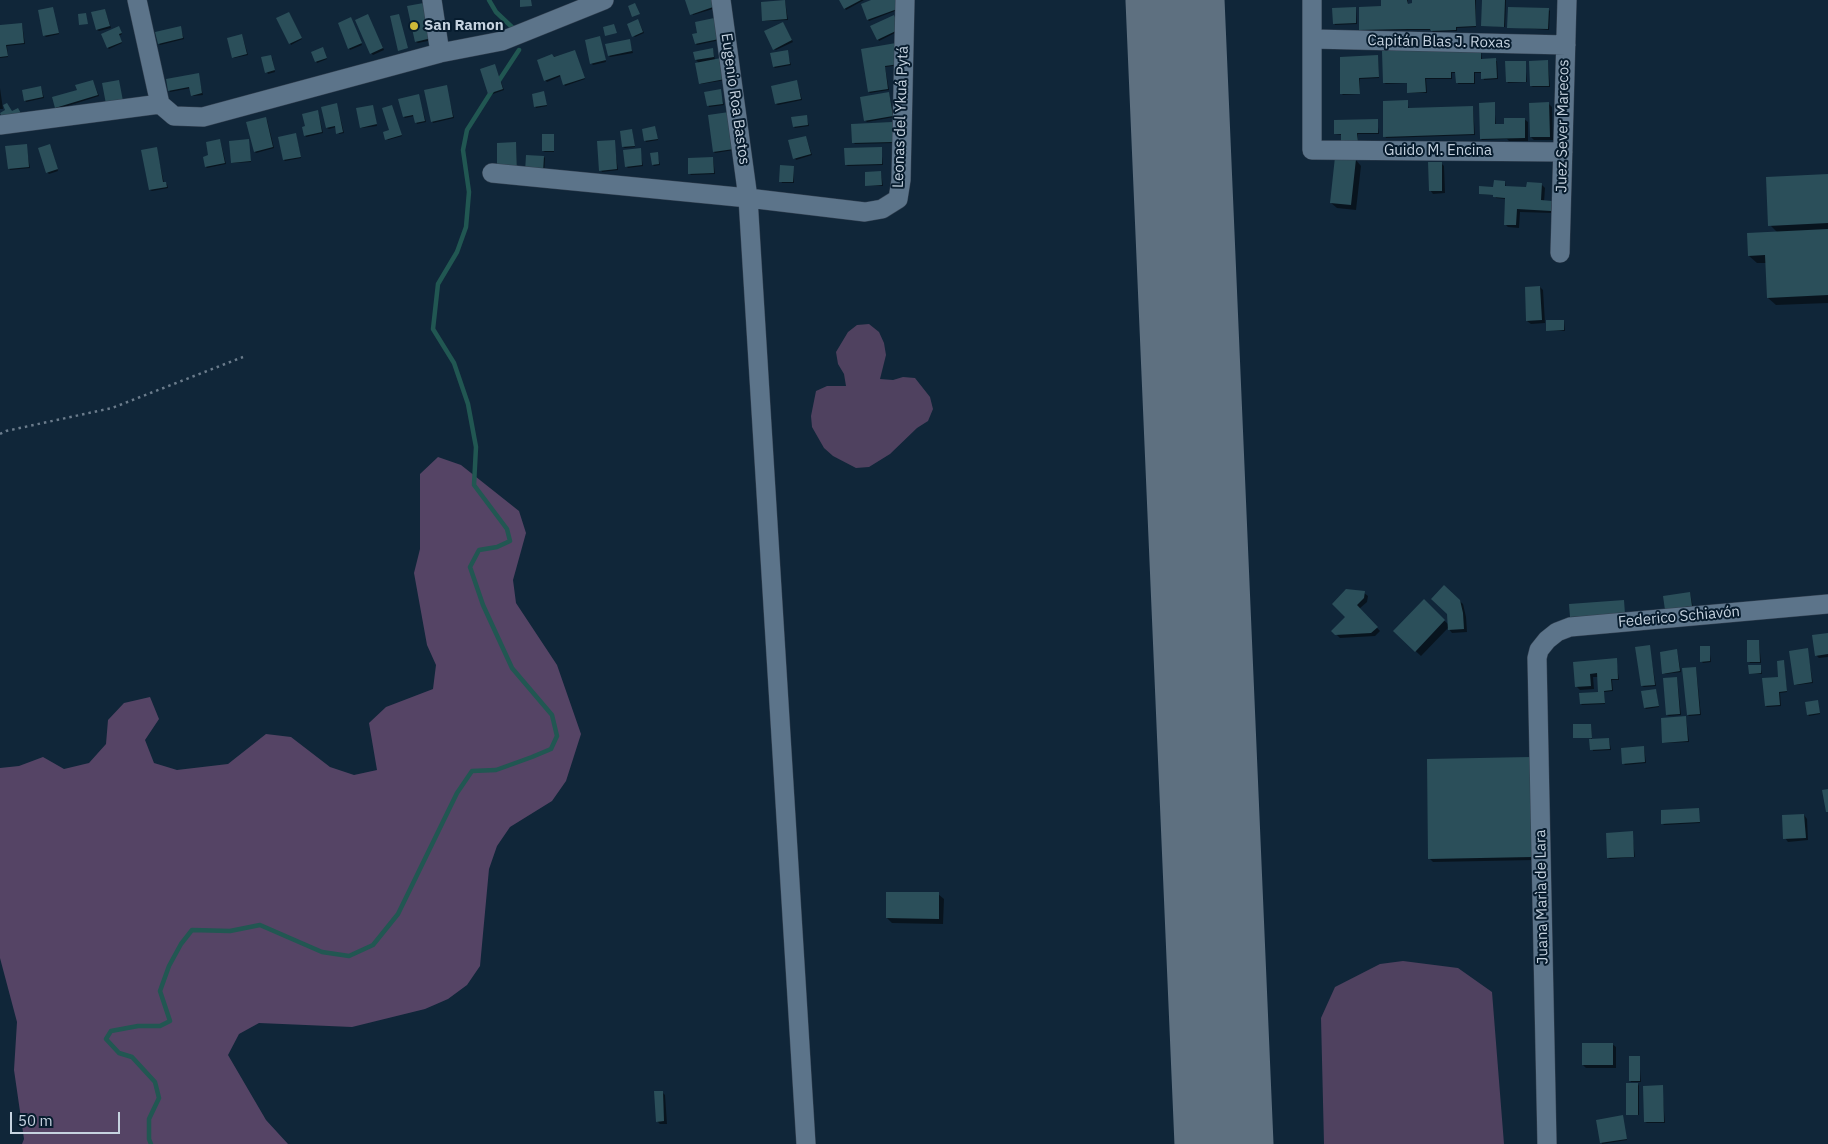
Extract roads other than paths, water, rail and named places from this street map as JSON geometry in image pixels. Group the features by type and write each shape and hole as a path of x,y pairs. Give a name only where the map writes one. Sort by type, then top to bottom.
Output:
{"street":[{"path":"137,0 160,104 174,116 204,117 440,53 502,41 604,0"},
{"path":"432,0 440,53"},
{"name":"Eugenio Roa Bastos","path":"721,0 748,198 806,1144"},
{"name":"Leonas del Ykuá Pytá","path":"748,198 865,212 882,209 898,199 901,180 905,0"},
{"path":"1312,0 1313,39"},
{"name":"Juez Sever Marecos","path":"1560,253 1567,0"},
{"name":"Capitán Blas J. Roxas","path":"1313,39 1566,45"},
{"name":"Guido M. Encina","path":"1313,39 1312,150 1563,152"},
{"path":"0,125 160,104"},
{"path":"492,174 748,198"},
{"name":"Federico Schiavón","path":"1539,650 1557,632 1570,627 1828,604"},
{"name":"Juana Marìa de Lara","path":"1539,650 1537,677 1547,1144"}],"waterway":[{"path":"489,0 496,12 514,29"},
{"path":"498,82 519,50"},
{"path":"151,1144 149,1139 149,1119 159,1098 155,1082 132,1057 119,1053 106,1039 111,1031 138,1026 160,1026 170,1021 160,991 169,966 181,944 192,930 230,931 260,925 322,952 349,956 373,945 398,914 457,793 472,771 496,770 532,757 551,749 557,736 552,715 512,668 483,605 470,567 479,550 497,547 510,541 507,529 474,485 476,447 468,404 454,363 433,329 438,284 457,252 466,227 469,192 463,150 467,130 493,89"}],"place":[{"name":"San Ramon","path":"414,26"}]}
